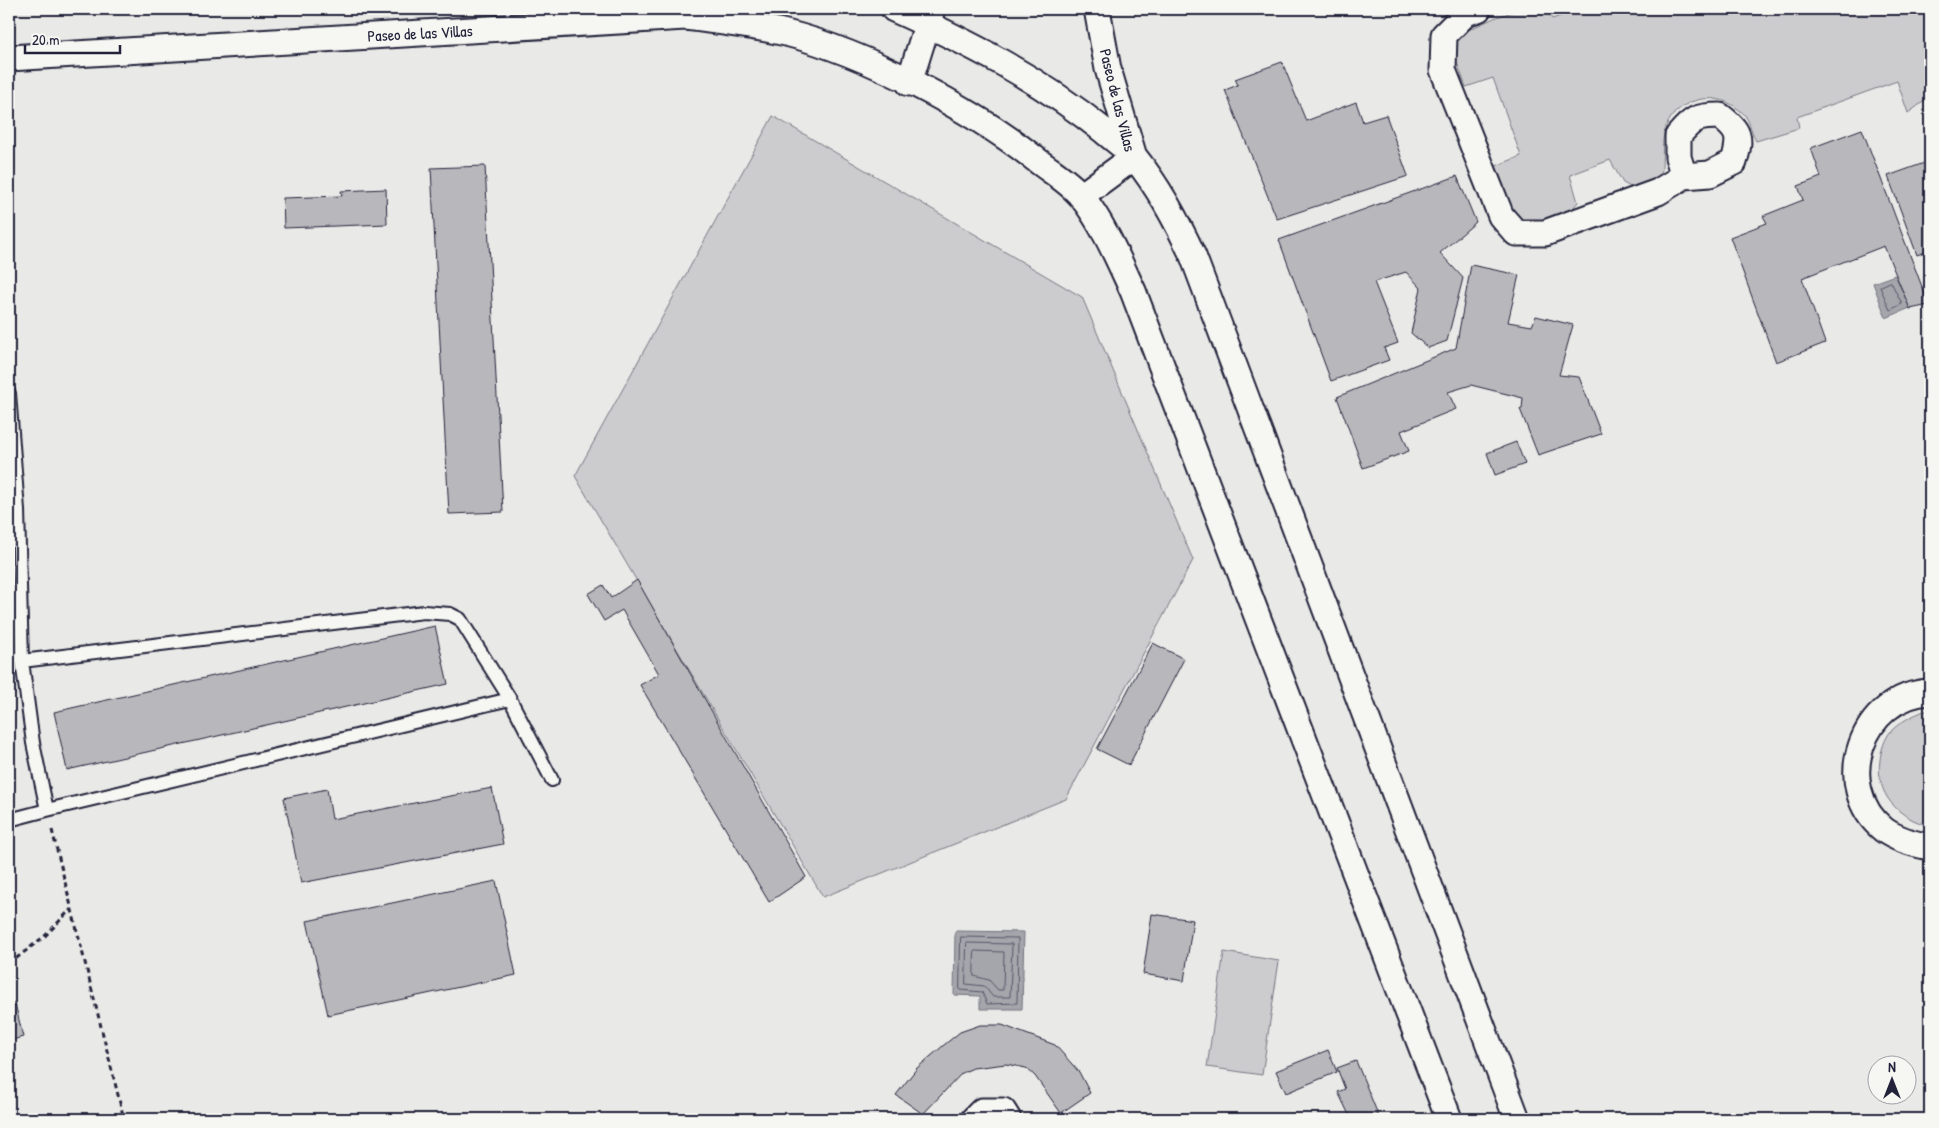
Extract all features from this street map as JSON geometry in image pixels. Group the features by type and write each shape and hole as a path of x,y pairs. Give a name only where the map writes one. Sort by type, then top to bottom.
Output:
{"street":[{"path":"894,9 930,16 1078,110 1134,157 1167,201 1193,256 1517,1119"},
{"name":"Paseo de las Villas","path":"1082,196 1134,157 1108,68 1097,9"},
{"path":"1478,9 1466,13 1444,36 1443,70 1501,216 1516,233 1544,233 1658,192 1684,176"},
{"path":"909,83 930,16"},
{"name":"Paseo de las Villas","path":"9,58 685,17 734,22 787,33 847,53 968,113 1017,144 1082,196 1108,237 1133,291 1449,1119"},
{"path":"1930,692 1918,693 1895,702 1876,717 1862,738 1856,762 1858,788 1868,811 1884,830 1906,842 1930,847"},
{"path":"974,1119 982,1112 1003,1112 1008,1119"}],"lane":[{"path":"9,393 18,510 22,661 33,743 47,810"},
{"path":"22,661 437,612 450,614 460,619 510,700 552,780"},
{"path":"9,820 510,700"}],"path":[{"path":"47,810 124,1119"},
{"path":"9,964 46,935 72,909"}],"shaded area":[{"path":"1521,9 1547,9 1552,19 1582,9 1930,9 1930,97 1908,113 1897,81 1797,117 1799,128 1756,141 1749,122 1738,109 1717,99 1695,101 1684,105 1675,112 1668,122 1663,139 1660,182 1640,192 1623,183 1610,160 1570,175 1578,202 1572,209 1529,224 1516,220 1496,166 1521,156 1493,78 1466,87 1455,57 1455,36 1494,18"},
{"path":"773,116 1082,297 1193,560 1066,799 823,897 575,476"},
{"path":"1924,711 1930,711 1930,826 1908,817 1891,803 1881,784 1879,772 1881,752 1889,734 1895,727"},
{"path":"1224,952 1279,961 1262,1075 1207,1067"}],"water":[{"path":"1895,275 1910,308 1886,318 1873,283"},
{"path":"955,931 1024,932 1022,1009 980,1009 980,996 954,995"}],"building":[{"path":"1282,62 1306,121 1356,102 1363,122 1386,115 1408,176 1277,219 1225,90 1238,85 1235,79"},
{"path":"1862,129 1929,305 1910,309 1884,246 1802,278 1825,343 1776,362 1730,237 1767,223 1763,216 1803,200 1798,186 1821,177 1811,148"},
{"path":"1930,161 1930,250 1917,255 1888,176"},
{"path":"485,166 503,512 449,514 431,168"},
{"path":"1457,176 1476,222 1440,253 1463,278 1447,341 1428,348 1411,333 1421,288 1406,272 1374,282 1398,343 1384,348 1389,360 1331,381 1279,240"},
{"path":"386,189 387,224 284,228 283,198 342,196 341,191"},
{"path":"1471,265 1519,275 1508,322 1532,326 1536,316 1573,325 1559,375 1579,377 1601,434 1538,455 1520,409 1522,409 1523,398 1471,385 1448,392 1456,409 1401,431 1409,451 1363,468 1337,397 1456,348"},
{"path":"1516,442 1525,464 1495,475 1487,453"},
{"path":"637,580 806,877 769,902 640,685 659,674 622,610 604,621 588,594 603,585 611,598"},
{"path":"435,626 448,684 67,770 54,712"},
{"path":"1153,643 1184,659 1129,765 1097,749"},
{"path":"492,788 503,844 301,883 284,798 327,789 332,819"},
{"path":"496,881 516,975 328,1015 307,921"},
{"path":"1152,914 1193,920 1184,981 1143,974"},
{"path":"15,1003 23,1037 9,1041 9,1005"},
{"path":"980,1025 1002,1025 1055,1045 1079,1072 1090,1093 1061,1113 1035,1076 1026,1068 1006,1064 973,1068 962,1073 923,1114 896,1095 917,1068 944,1045 960,1032"},
{"path":"1328,1050 1337,1072 1286,1093 1276,1071"},
{"path":"1356,1061 1379,1117 1374,1119 1351,1119 1338,1092 1345,1089 1337,1068"}]}
